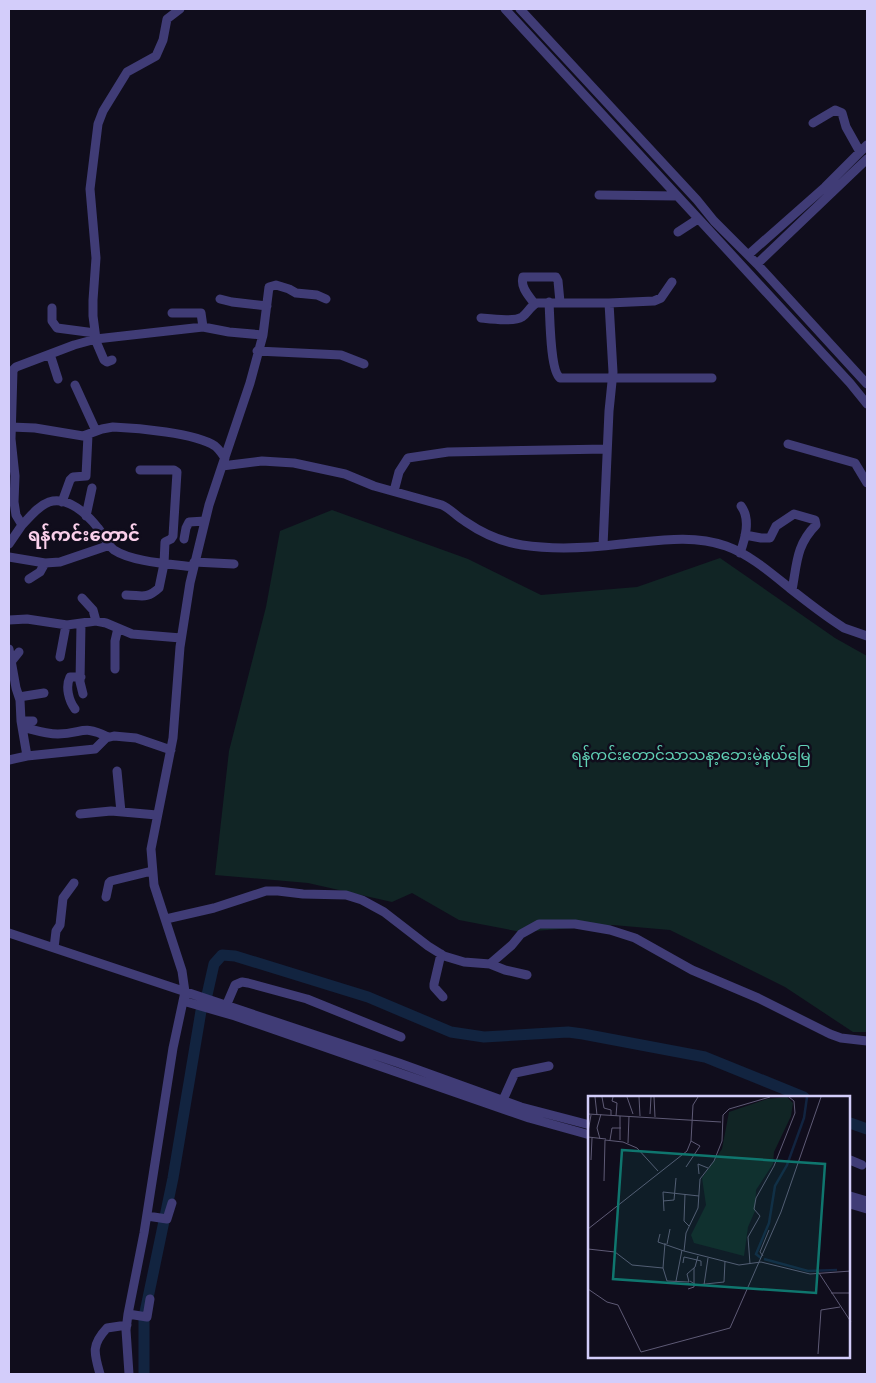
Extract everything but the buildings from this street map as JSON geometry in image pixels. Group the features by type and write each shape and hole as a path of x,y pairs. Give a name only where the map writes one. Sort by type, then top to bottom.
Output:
{"street":[{"path":"112,360 107,362 104,360 95,337 93,300 96,258 90,189 98,124 107,103 127,72 156,56 163,40 167,19 180,9"},
{"path":"505,9 850,383 867,404"},
{"path":"520,9 697,200 714,221 752,259 867,384"},
{"path":"813,124 835,110 842,113 851,138 860,152"},
{"path":"752,259 867,145"},
{"path":"752,259 867,159"},
{"path":"598,195 677,196"},
{"path":"678,232 698,218"},
{"path":"534,303 524,288 523,278 556,277 560,302"},
{"path":"481,318 518,319 534,303 654,301 661,298 672,282"},
{"path":"100,1374 94,1352 97,1339 107,1328 127,1325 136,1315 147,1216 173,1048 184,996 182,971 154,885 152,843 171,750 181,638 194,565 205,521 250,383 263,335 269,287 276,285 296,293 317,295 326,299"},
{"path":"220,299 267,306"},
{"path":"549,302 552,346 557,376 564,378 712,378"},
{"path":"603,546 607,449 613,377 608,303"},
{"path":"52,308 52,321 57,328 95,337"},
{"path":"182,329 171,310 201,313 203,327"},
{"path":"182,329 185,312"},
{"path":"22,525 14,511 10,443 13,370 16,367 95,337 203,327 229,332 263,335"},
{"path":"257,352 341,355 364,364"},
{"path":"50,354 58,378"},
{"path":"62,502 70,480 86,476 92,433 75,385"},
{"path":"11,427 35,428 79,436 108,428 122,428 187,436 211,444 218,449 224,462"},
{"path":"788,444 855,463 867,483"},
{"path":"394,491 399,472 408,458 424,454 607,449"},
{"path":"224,462 262,460 294,463 345,474 374,486 450,508 466,522 481,530 521,545 555,547 603,546 684,539 716,543 740,553 776,576 834,622 867,636"},
{"path":"126,595 142,597 157,590 160,585 164,564 165,542 172,539 173,536 177,472 174,470 140,470"},
{"path":"86,516 92,488"},
{"path":"9,544 22,525 42,506 49,502 62,502 75,507 86,516 98,527 110,545 122,554 164,564 234,564"},
{"path":"740,553 745,535 746,515 742,506"},
{"path":"745,535 768,538 776,526 794,514 815,520 816,525 805,538 798,552 792,590"},
{"path":"184,539 189,522 205,521"},
{"path":"9,557 45,563 60,562 110,545"},
{"path":"29,579 40,572 45,563"},
{"path":"82,598 93,610 96,622"},
{"path":"9,620 27,619 66,625 106,623 132,634 181,638"},
{"path":"81,624 80,682 83,694"},
{"path":"60,657 66,625"},
{"path":"115,669 115,641 118,628"},
{"path":"19,652 10,656 15,695 22,711 27,756"},
{"path":"75,709 68,692 68,680 81,677"},
{"path":"30,685 31,695"},
{"path":"15,695 44,693"},
{"path":"22,724 33,721"},
{"path":"22,724 57,734 91,730 108,737 136,738 171,750"},
{"path":"9,760 27,756 95,749 108,737"},
{"path":"116,771 121,812"},
{"path":"80,814 121,812 158,815"},
{"path":"106,897 111,881 152,871"},
{"path":"54,948 56,931 60,925 63,898 74,883"},
{"path":"166,919 214,908 266,891 346,895 362,900 384,912 441,954 464,962 490,964 527,975"},
{"path":"490,964 512,945 521,934 539,924 575,924 602,929 635,938 692,970 758,998 830,1034 841,1038 867,1041"},
{"path":"9,933 348,1056 475,1095 503,1100 532,1110 588,1124"},
{"path":"441,954 434,987 443,997"},
{"path":"226,1006 236,985 242,982 248,983 306,999 401,1037"},
{"path":"184,996 226,1006 475,1095 530,1118 588,1134"},
{"path":"503,1100 515,1073 549,1066"},
{"path":"851,1160 862,1165"},
{"path":"851,1196 867,1201"},
{"path":"147,1216 161,1219 168,1217 172,1203"},
{"path":"851,1204 867,1209"},
{"path":"136,1315 148,1314 150,1299"},
{"path":"127,1325 129,1374"}],"green space":[{"name":"ရန်ကင်းတောင်သာသနာ့ဘေးမဲ့နယ်မြေ","path":"332,510 468,559 541,595 637,587 720,558 835,638 867,656 867,1032 853,1032 785,987 670,930 613,925 521,932 459,920 412,893 392,902 308,883 215,875 229,751 266,607 280,531"}],"waterway":[{"path":"207,995 214,964 222,955 235,956 368,997 451,1032 484,1037 568,1032 583,1034 705,1057 802,1096"},
{"path":"144,1374 144,1317 173,1178 201,1011"},
{"path":"851,1123 867,1129"}],"district":[{"name":"ရန်ကင်းတောင်","path":"84,535"}]}
